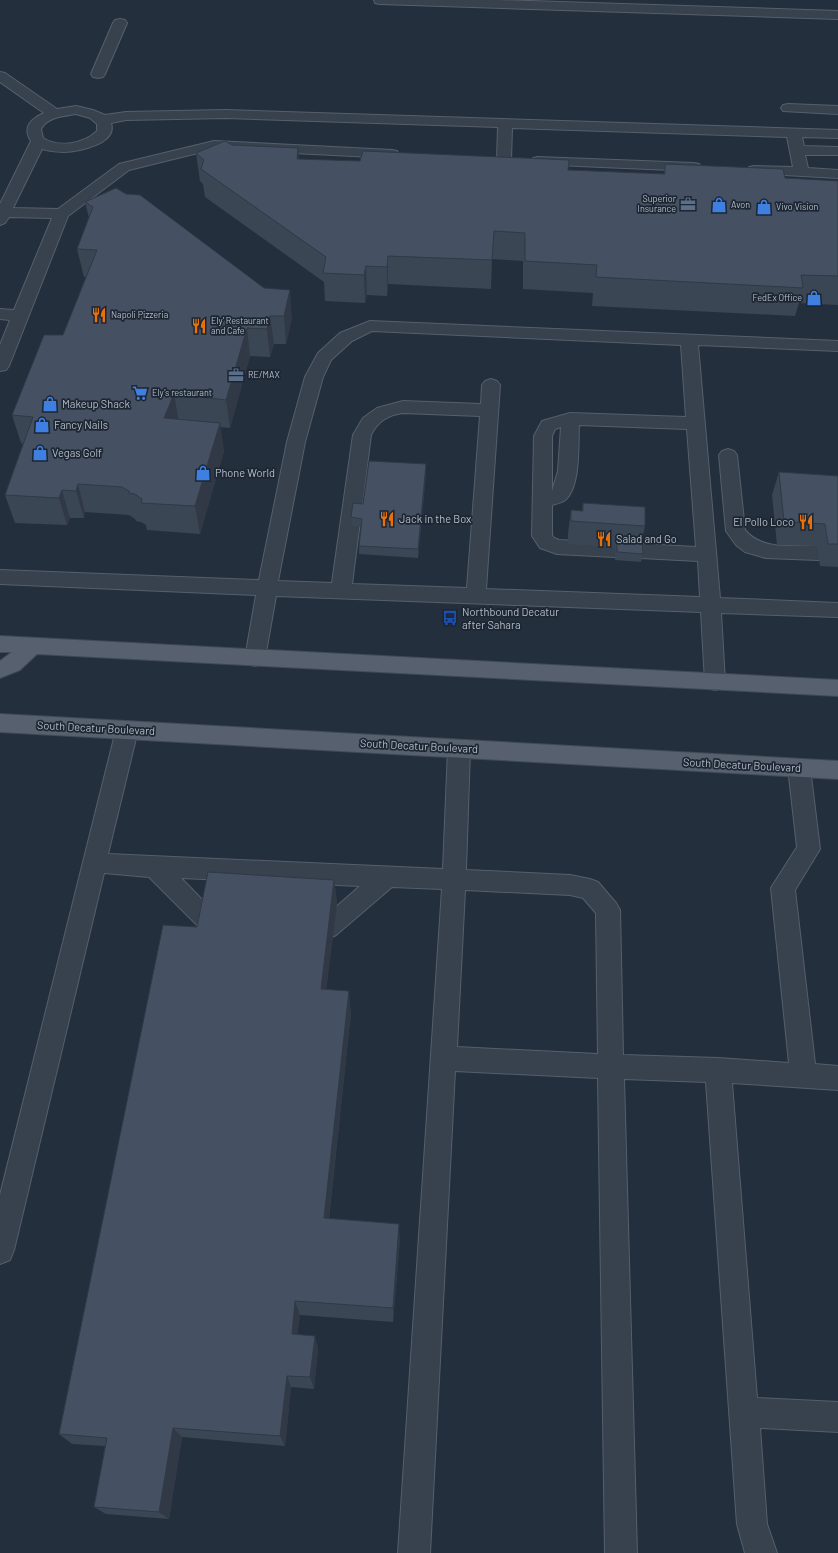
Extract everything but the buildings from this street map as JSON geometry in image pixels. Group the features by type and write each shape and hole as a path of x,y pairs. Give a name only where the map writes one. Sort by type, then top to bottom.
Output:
{"main road":[{"path":"0,644 838,688"},
{"path":"0,670 12,664 32,646"},
{"name":"South Decatur Boulevard","path":"0,723 838,770"}],"lane":[{"path":"380,0 838,15"},
{"path":"98,74 120,23"},
{"path":"0,76 54,113"},
{"path":"788,108 838,110"},
{"path":"65,111 82,111 96,115 102,120 105,125 103,132 98,138 79,146 55,148 38,141 34,135 34,129 37,123 54,113 65,111"},
{"path":"102,120 126,116 410,155"},
{"path":"504,160 505,124"},
{"path":"0,366 61,214 124,167 220,130 505,124 838,134"},
{"path":"794,132 801,172"},
{"path":"38,141 1,214 61,214"},
{"path":"796,150 838,151"},
{"path":"488,159 707,168"},
{"path":"738,169 838,174"},
{"path":"0,314 21,315"},
{"path":"255,658 267,588 296,442 314,377 324,357 346,337 370,326 838,346"},
{"path":"689,340 711,606 715,682"},
{"path":"476,596 491,385"},
{"path":"341,591 362,435 367,423 377,414 403,407 489,410"},
{"path":"615,550 557,547 547,542 542,536 543,436 548,425 570,418 695,423"},
{"path":"543,499 557,496 563,490 567,474 570,418"},
{"path":"728,455 736,531 741,538 752,547 767,550 818,553"},
{"path":"641,551 706,554"},
{"path":"0,577 838,610"},
{"path":"0,1250 127,730"},
{"path":"414,1553 454,881 459,749"},
{"path":"799,768 808,849 783,888 803,1075"},
{"path":"94,863 386,878 570,885 590,889 608,910 621,1553"},
{"path":"155,867 209,922"},
{"path":"328,928 386,878"},
{"path":"443,1058 611,1068 718,1070 838,1078"},
{"path":"718,1070 752,1524 761,1553"},
{"path":"743,1412 838,1417"}],"place":[{"name":"Superior Insurance","path":"688,204"},
{"name":"Avon","path":"719,205"},
{"name":"Vivo Vision","path":"764,207"},
{"name":"FedEx Office","path":"814,298"},
{"name":"Napoli Pizzeria","path":"99,315"},
{"name":"Ely' Restaurant and Cafe","path":"199,326"},
{"name":"RE/MAX","path":"236,375"},
{"name":"Ely’s restaurant","path":"140,393"},
{"name":"Makeup Shack","path":"50,404"},
{"name":"Fancy Nails","path":"42,425"},
{"name":"Vegas Golf","path":"40,453"},
{"name":"Phone World","path":"203,473"},
{"name":"Jack in the Box","path":"387,519"},
{"name":"El Pollo Loco","path":"806,522"},
{"name":"Salad and Go","path":"604,539"},
{"name":"Northbound Decatur after Sahara","path":"450,618"}]}
